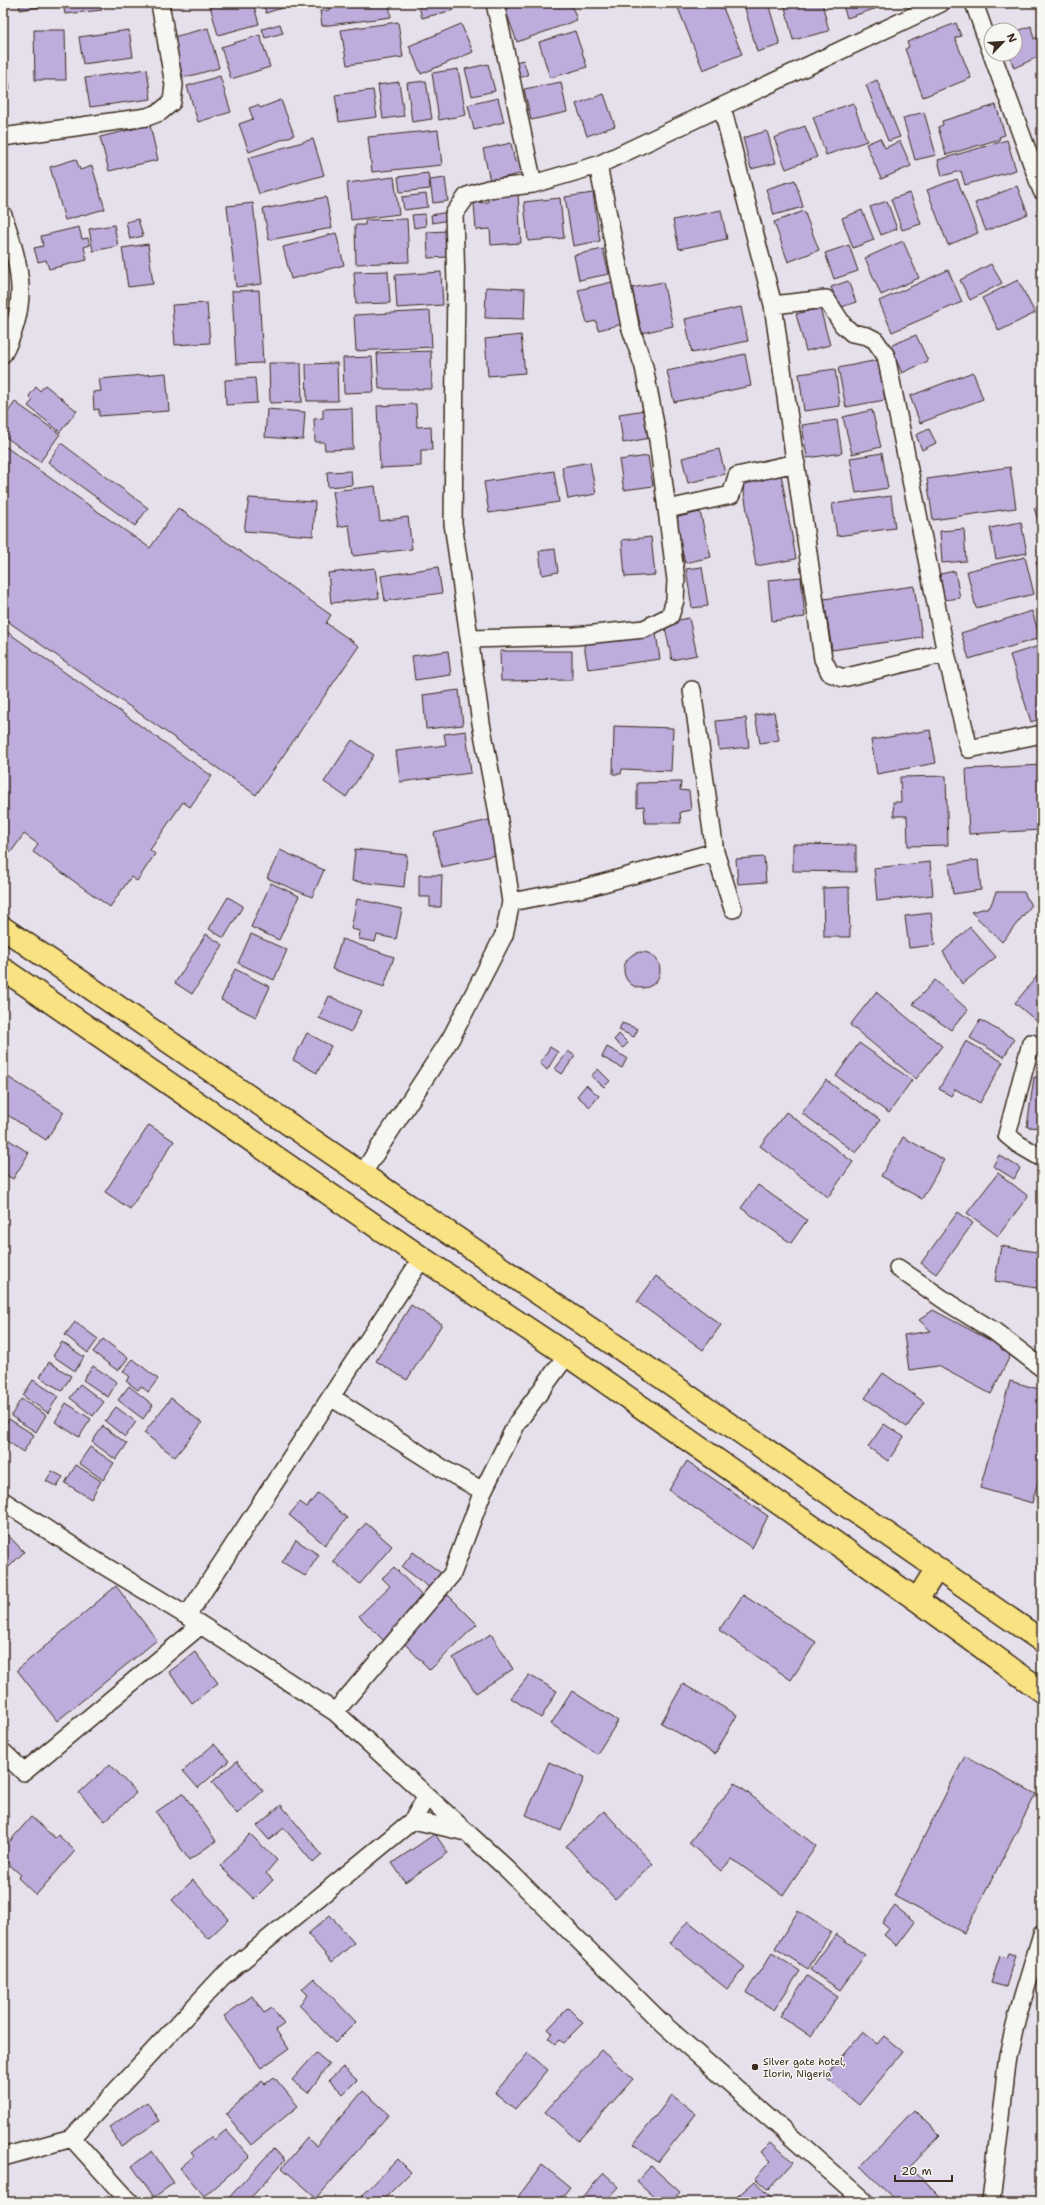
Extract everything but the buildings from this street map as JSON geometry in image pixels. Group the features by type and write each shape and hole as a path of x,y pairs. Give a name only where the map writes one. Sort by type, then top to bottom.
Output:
{"main road":[{"path":"3,928 318,1145 622,1350 1042,1641"},
{"path":"30,988 48,959"},
{"path":"3,970 422,1258 567,1355 917,1600 1042,1691"},
{"path":"298,1172 318,1145"},
{"path":"917,1600 937,1568"}],"street":[{"path":"3,137 147,117 160,112 172,102 174,85 160,3"},
{"path":"495,3 533,184"},
{"path":"362,1174 451,1038 504,935 512,902 497,808 481,723 471,639 453,523 456,284 454,214 467,196 488,189 533,184 598,165 941,3"},
{"path":"974,3 983,28"},
{"path":"995,62 1042,191"},
{"path":"722,107 773,305 823,659 830,673 843,678 946,653"},
{"path":"471,639 575,636 644,629 670,616 675,600 676,580 657,433 644,367 630,326 598,165"},
{"path":"3,215 14,245 21,277 17,322 3,354"},
{"path":"773,305 826,299 842,325 852,333 867,336 875,340 886,356 946,653 969,750 1042,734"},
{"path":"668,509 731,495 737,476 796,463"},
{"path":"692,690 715,852 733,909"},
{"path":"512,902 585,888 715,852"},
{"path":"1031,1043 1007,1135 1018,1144 1042,1158"},
{"path":"3,1752 24,1772 194,1620 331,1397 422,1258"},
{"path":"898,1268 950,1304 994,1331 1042,1368"},
{"path":"335,1712 452,1574 483,1491 517,1423 567,1355"},
{"path":"331,1397 445,1470 483,1491"},
{"path":"3,1501 88,1556 194,1620 335,1712 506,1869 662,2023 865,2202"},
{"path":"3,2157 72,2138 222,1977 413,1820 427,1796"},
{"path":"413,1820 467,1832"},
{"path":"991,2202 1008,2055 1042,1934"},
{"path":"72,2138 130,2202"}],"place":[{"name":"Silver gate hotel, Ilorin, Nigeria","path":"755,2067"}]}
